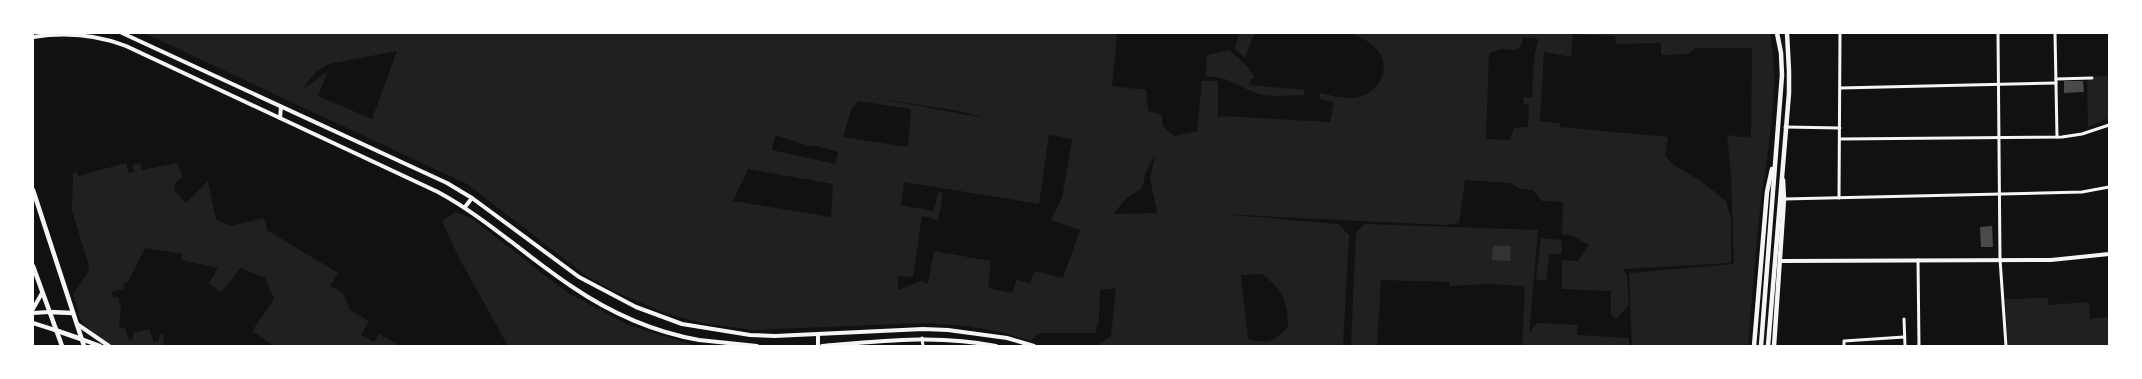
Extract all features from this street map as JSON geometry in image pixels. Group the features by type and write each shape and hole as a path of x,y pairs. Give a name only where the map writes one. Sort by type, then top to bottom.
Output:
{"main road":[{"path":"122,33 447,183 472,198 578,277 658,316 682,324 750,335 829,335 923,329 974,333 1030,345"},
{"path":"1761,346 1774,186 1774,162 1782,75 1781,53 1777,33"},
{"path":"1768,346 1790,71 1787,33"},
{"path":"33,37 72,34 86,35 114,41 465,206 572,286 632,320 662,331 698,339 757,346"},
{"path":"272,114 274,103"},
{"path":"280,118 281,107"},
{"path":"1754,346 1767,192 1774,162"},
{"path":"1774,346 1781,261 1784,199 1782,162"},
{"path":"33,190 84,346"},
{"path":"465,206 472,198"},
{"path":"1781,261 2000,259 2058,260 2109,254"},
{"path":"33,266 62,346"},
{"path":"33,309 42,293"},
{"path":"33,312 73,313"},
{"path":"33,322 100,346"},
{"path":"77,324 109,346"},
{"path":"818,335 818,346"},
{"path":"829,335 829,345"},
{"path":"822,346 860,345 922,338 954,340 996,346"}],"street":[{"path":"1840,33 1840,198"},
{"path":"1998,33 2000,259 2006,346"},
{"path":"2055,33 2057,137"},
{"path":"2056,78 2092,78"},
{"path":"1840,88 2056,83"},
{"path":"1840,139 2057,137 2082,134 2109,125"},
{"path":"1785,127 1840,128"},
{"path":"1784,199 2082,192 2109,187"},
{"path":"1918,260 1918,346"},
{"path":"1904,319 1905,346"},
{"path":"1844,346 1844,341 1904,337"},
{"path":"922,338 923,346"}],"shaded area":[{"path":"144,33 1117,33 1112,86 1146,90 1148,111 1162,115 1163,126 1174,136 1197,131 1202,81 1218,81 1218,118 1222,116 1330,122 1334,102 1319,99 1320,93 1346,98 1362,96 1374,89 1379,83 1384,69 1381,55 1375,47 1368,41 1351,33 1770,33 1773,52 1773,106 1761,200 1748,346 1632,346 1629,273 1734,264 1731,175 1727,135 1751,138 1752,48 1696,48 1688,54 1661,55 1661,43 1616,44 1615,36 1573,34 1571,57 1544,52 1540,121 1560,123 1560,127 1668,137 1665,156 1674,165 1701,181 1726,201 1731,218 1731,263 1624,269 1627,277 1629,305 1616,319 1611,315 1611,291 1562,289 1562,260 1578,261 1589,245 1573,236 1562,234 1563,202 1542,201 1533,190 1521,189 1510,183 1465,180 1459,223 1444,225 1221,214 1338,224 1349,235 1343,346 1096,346 1111,336 1116,288 1100,290 1099,321 1095,333 1044,333 1038,334 1031,341 1002,332 967,326 926,323 752,330 703,323 665,313 616,292 585,275 467,184","holes":["1523,37 1538,39 1534,59 1532,97 1524,97 1523,104 1529,105 1528,127 1514,128 1510,140 1486,139 1489,53 1501,49 1516,50 1522,45","397,51 372,119 318,96 328,71 302,90 316,72 329,64","875,98 959,111 981,117 979,117","858,101 911,109 908,147 843,137 851,110","775,135 812,147 813,145 838,152 835,164 772,150","1049,135 1072,139 1062,198 1051,220 1080,230 1063,278 1034,271 1030,284 1017,279 1012,293 988,288 991,261 934,251 928,284 921,281 898,290 898,276 913,277 922,216 938,220 943,193 938,192 934,211 901,205 904,182 1039,204","1155,155 1150,179 1157,213 1113,214 1127,198 1142,188 1146,172","748,169 833,184 831,217 733,201","1262,274 1279,291 1285,303 1288,327 1274,339 1261,341 1248,339 1241,275"]},
{"path":"1242,33 1259,33 1253,36 1245,58 1235,49 1238,35"},
{"path":"1229,50 1247,66 1255,78 1251,79 1250,85 1305,90 1304,95 1264,95 1256,93 1228,80 1206,77 1207,55"},
{"path":"2095,76 2109,76 2109,118 2088,127 2087,81 2093,80"},
{"path":"126,163 129,173 134,172 132,165 140,163 142,170 177,163 183,177 175,183 174,190 186,203 208,181 216,219 230,226 264,218 267,230 338,273 330,286 343,293 350,310 369,321 361,335 374,342 379,334 400,346 274,346 252,331 274,299 265,278 241,268 221,292 209,283 218,268 181,260 182,254 145,248 128,282 124,283 123,289 111,292 113,297 118,297 121,309 119,323 120,327 125,328 129,340 133,339 133,333 149,329 154,342 159,341 159,335 164,334 163,344 160,346 106,346 83,323 78,315 79,312 73,294 89,270 72,211 73,173 77,172 78,176"},
{"path":"455,212 471,218 568,293 628,325 697,346 508,346 458,256 442,221"},
{"path":"1365,224 1538,230 1529,333 1537,323 1578,325 1577,335 1629,338 1629,346 1522,346 1525,286 1488,284 1449,286 1449,282 1381,280 1377,346 1351,346 1356,232"},
{"path":"1541,238 1561,240 1562,253 1549,255 1546,281 1536,279"},
{"path":"1493,246 1511,246 1510,261 1492,260"},
{"path":"2048,298 2049,305 2089,302 2090,319 2109,317 2109,346 2008,346 2005,299"}],"building":[{"path":"2064,81 2083,81 2084,92 2064,93"},
{"path":"1992,226 1993,247 1981,247 1980,227"}]}
